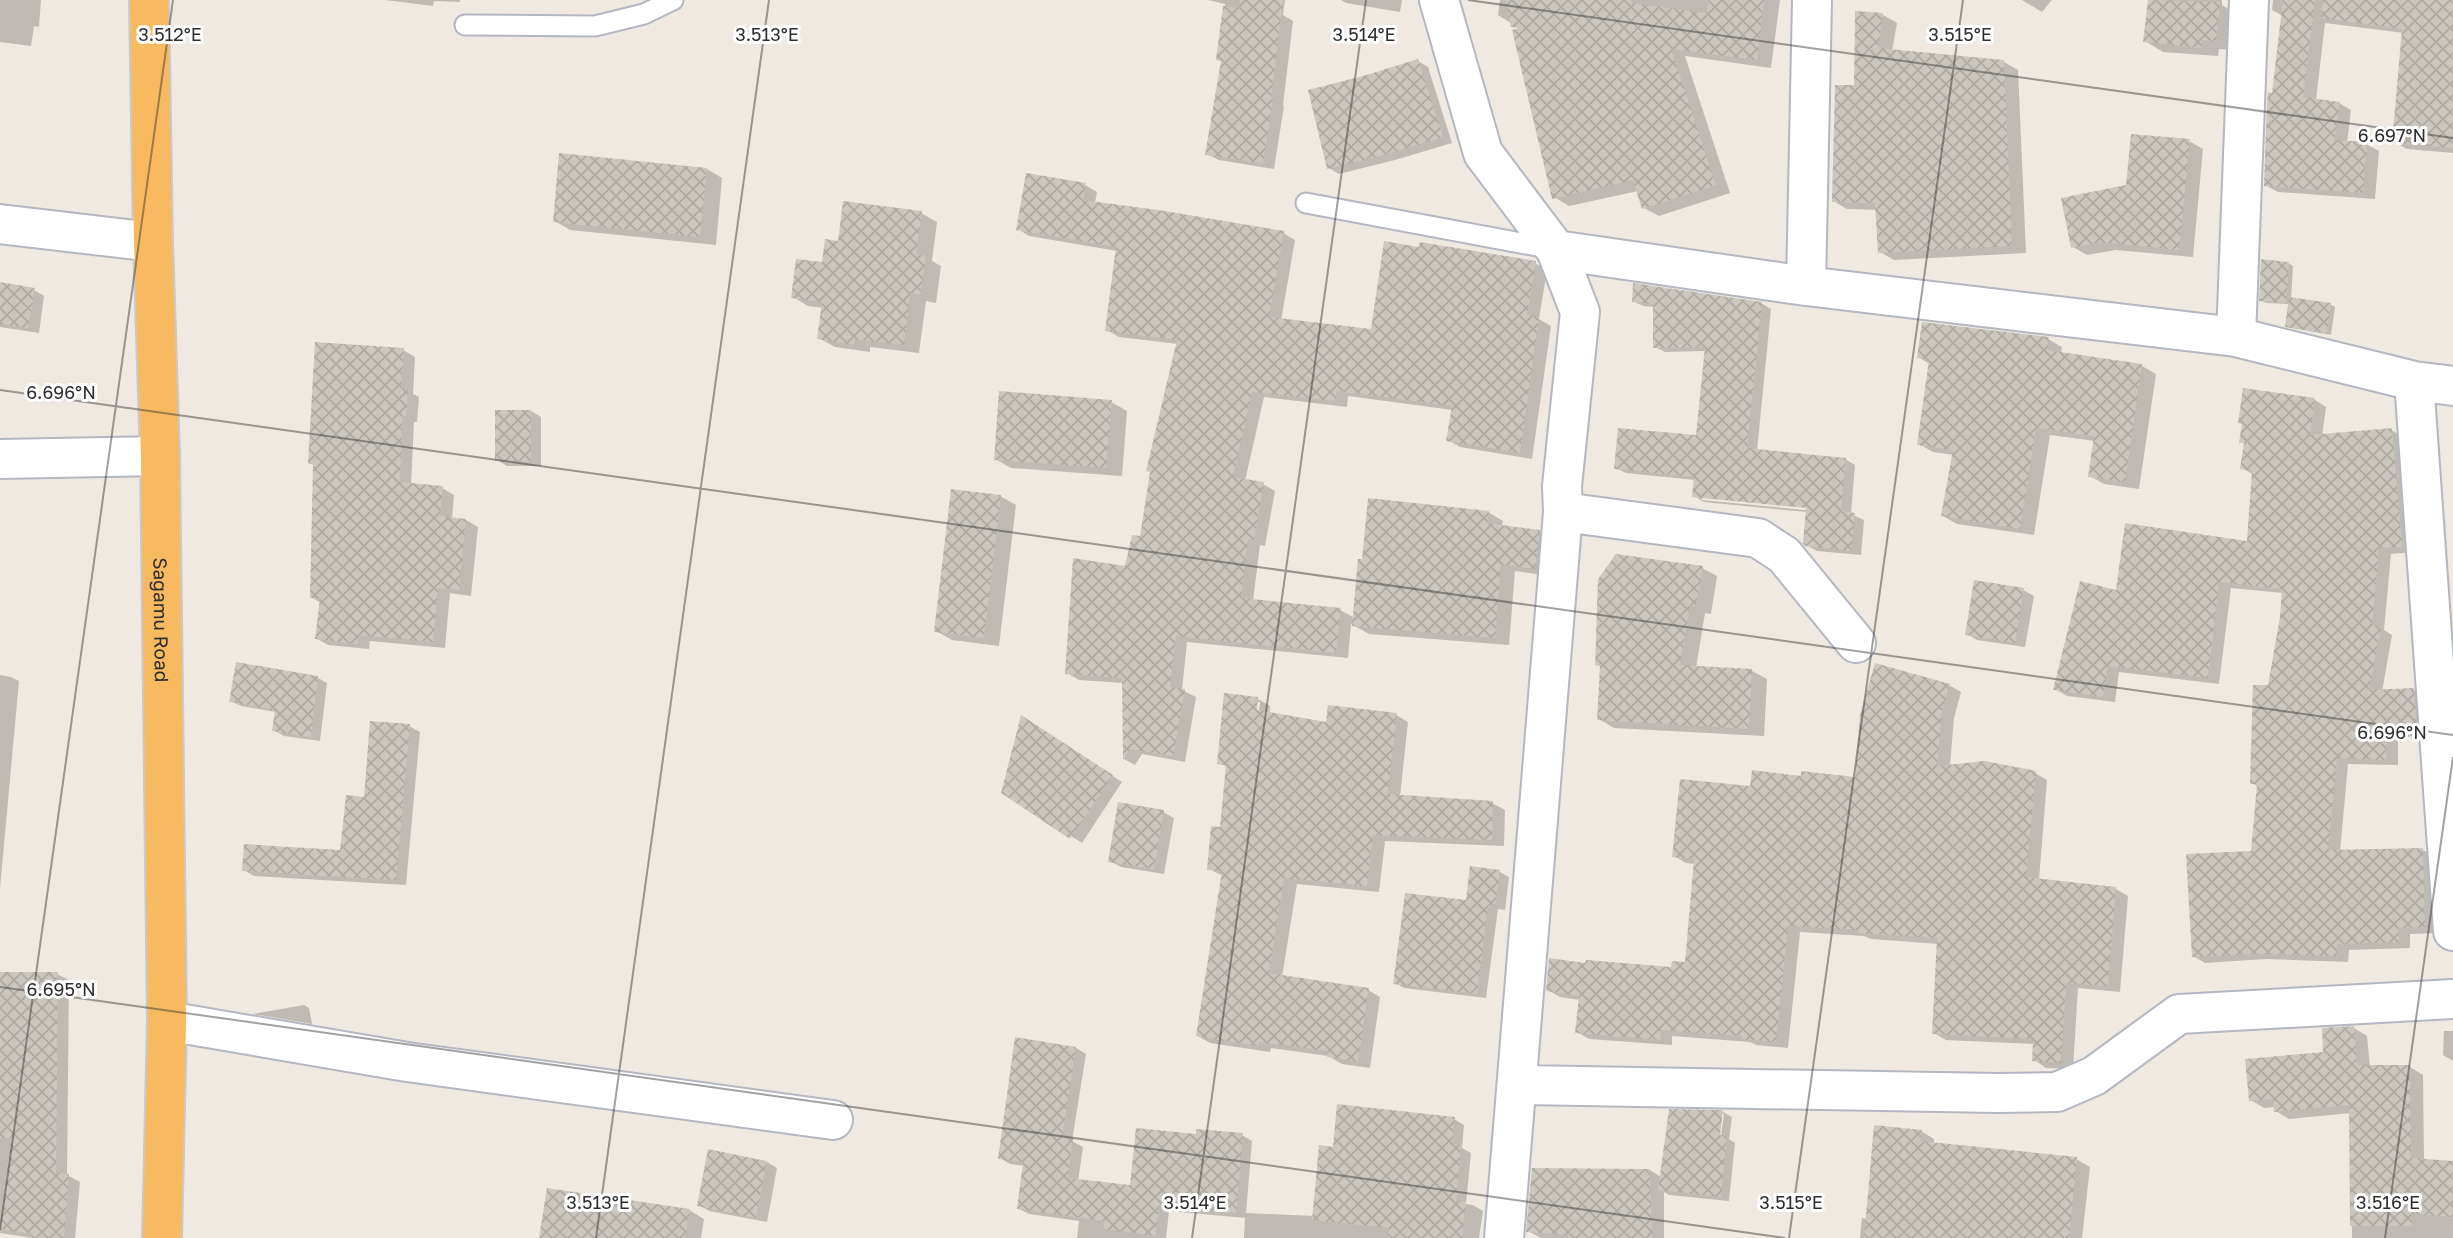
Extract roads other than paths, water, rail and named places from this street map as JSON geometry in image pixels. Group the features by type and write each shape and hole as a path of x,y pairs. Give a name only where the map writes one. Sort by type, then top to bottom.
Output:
{"highway":[{"name":"Sagamu Road","path":"149,0 160,456 167,1021 162,1238"}],"street":[{"path":"1439,0 1483,153 1556,250 1580,312 1562,486 1563,512 1504,1238"},
{"path":"1806,286 1812,0"},
{"path":"2236,337 2249,0"},
{"path":"0,224 153,242"},
{"path":"1556,250 1806,286 2236,337 2414,381 2453,386"},
{"path":"2414,381 2453,931"},
{"path":"0,459 160,456"},
{"path":"1563,512 1758,538 1784,555 1856,643"},
{"path":"1517,1084 2057,1092 2094,1076 2179,1014 2453,999"},
{"path":"167,1021 407,1062 833,1120"}],"lane":[{"path":"465,25 595,26 644,14 673,0"},
{"path":"1306,203 1556,250"}]}
